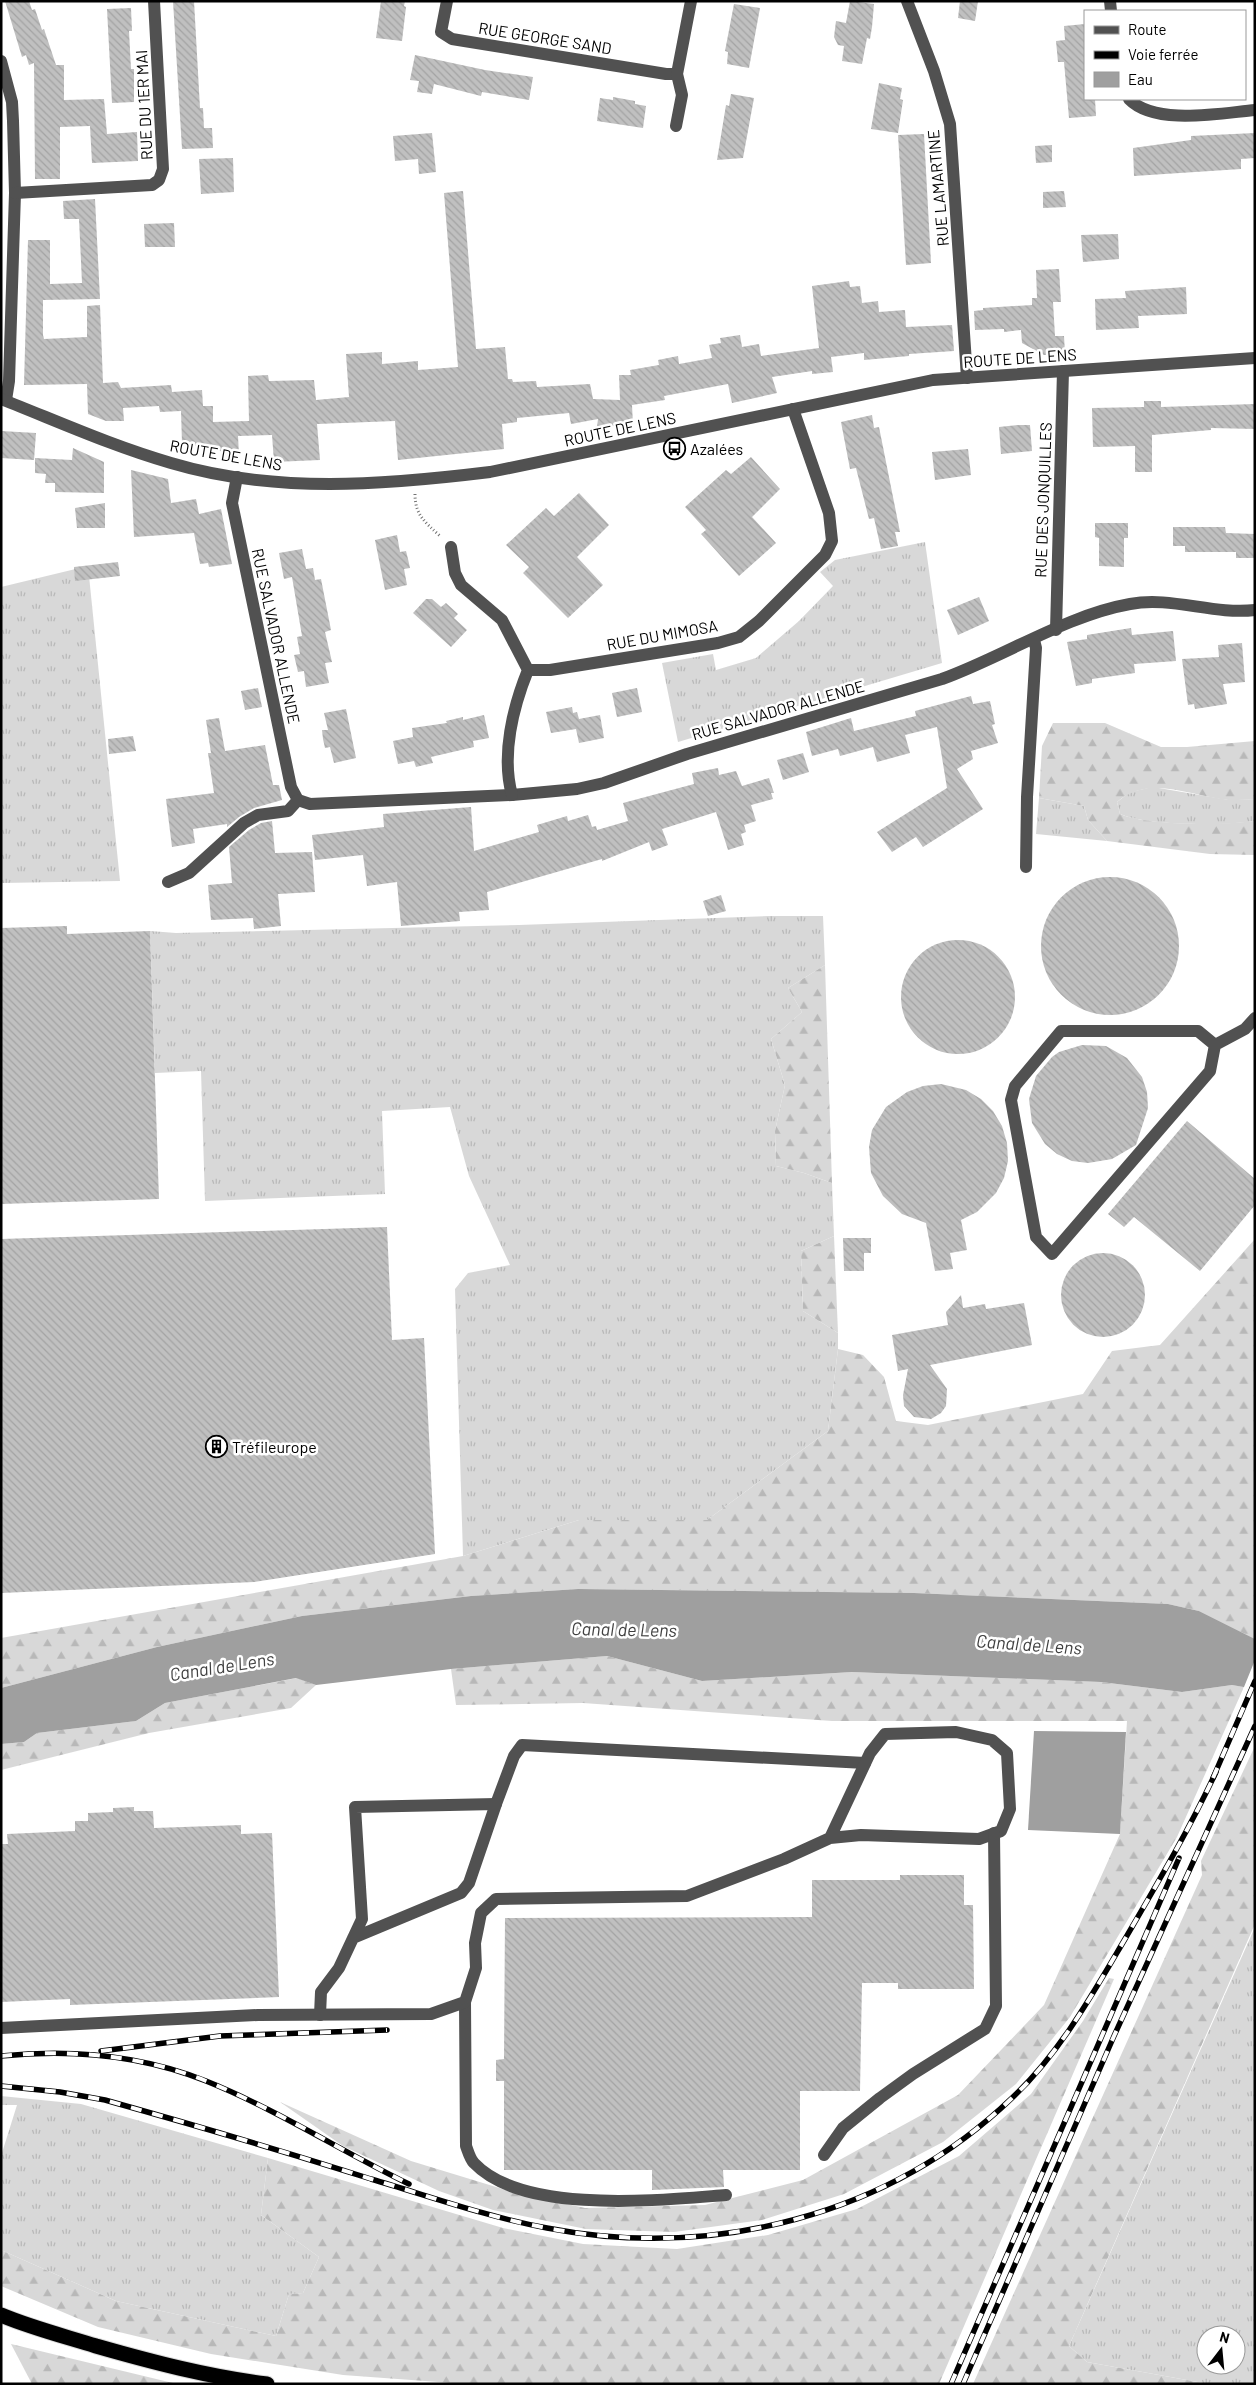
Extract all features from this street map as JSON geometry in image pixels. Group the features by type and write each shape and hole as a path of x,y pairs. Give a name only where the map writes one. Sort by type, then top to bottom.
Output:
{"highway":[{"path":"1,2314 26,2325 138,2358 235,2380 267,2384"}],"street":[{"name":"RUE DU 1ER MAI","path":"15,193 152,185 159,180 164,169 154,1"},
{"name":"RUE GEORGE SAND","path":"447,1 441,32 452,39 666,74 677,74"},
{"path":"676,126 682,95 677,74 691,1"},
{"name":"RUE LAMARTINE","path":"908,1 934,71 950,124 965,329 966,378"},
{"path":"1,61 12,102 15,193 9,381 3,399"},
{"path":"1130,100 1134,104 1156,113 1175,115 1255,110"},
{"name":"ROUTE DE LENS","path":"3,399 122,448 173,464 237,477 332,486 415,481 490,472 933,380 1255,358"},
{"name":"RUE DES JONQUILLES","path":"1056,630 1063,371"},
{"name":"RUE DU MIMOSA","path":"528,670 550,670 718,643 739,637 759,621 825,554 832,541 829,513 793,408"},
{"name":"RUE SALVADOR ALLENDE","path":"237,477 232,503 291,787 298,800 310,804 512,795 577,789 604,783 687,754 942,679 970,669 1106,609 1131,604 1167,602 1225,610 1255,610"},
{"path":"451,547 455,573 461,586 502,620 528,670 516,701 508,760 512,795"},
{"path":"1026,867 1027,796 1036,648 1034,640"},
{"path":"168,882 189,873 244,823 258,815 288,811 298,800"},
{"path":"1216,1045 1198,1031 1061,1030 1015,1086 1011,1100 1036,1237 1052,1254 1210,1071 1216,1045 1245,1029 1255,1018"},
{"path":"726,2195 644,2201 540,2196 494,2179 473,2162 466,2146 465,2002 476,1968 474,1943 481,1914 496,1900 687,1896 784,1859 830,1838 861,1836 979,1839 1001,1831 1010,1809 1007,1753 992,1740 956,1732 885,1734 870,1753 830,1838"},
{"path":"353,1938 461,1893 469,1883 514,1756 522,1745 865,1763"},
{"path":"320,2014 321,1992 338,1968 362,1919 355,1807 496,1804"},
{"path":"824,2156 843,2128 880,2098 985,2029 996,2006 994,1833"},
{"path":"1,2028 258,2015 431,2014 465,2002"}],"path":[{"path":"415,481 415,508 424,521 451,547"}],"green space":[{"path":"925,542 942,663 678,742 662,663 713,654 716,670 756,658 799,621 833,586 820,572 835,560"},
{"path":"88,566 120,881 1,883 1,587"},
{"path":"1053,723 1105,723 1161,747 1187,747 1255,741 1255,799 1228,800 1184,791 1156,788 1143,789 1117,802 1120,814 1148,821 1206,824 1255,821 1255,855 1210,854 1107,841 1088,820 1084,806 1039,798 1042,746"},
{"path":"1153,787 1229,800 1255,799 1255,821 1225,824 1166,823 1132,818 1120,814 1117,802 1130,792"},
{"path":"1039,798 1084,806 1088,820 1107,841 1036,834"},
{"path":"768,916 823,916 825,965 788,988 802,1012 771,1039 785,1085 775,1131 776,1166 832,1183 834,1236 801,1251 803,1311 838,1333 838,1349 828,1431 707,1520 579,1520 463,1556 455,1289 468,1273 510,1265 469,1176 450,1107 382,1111 385,1194 205,1201 201,1071 155,1073 150,931 176,933 519,925"},
{"path":"825,965 832,1183 776,1166 775,1131 785,1085 771,1039 802,1012 788,988"},
{"path":"834,1236 838,1333 803,1311 801,1251"},
{"path":"1255,1239 1255,1639 1199,1611 1168,1604 914,1593 578,1589 471,1596 302,1616 157,1647 1,1688 1,1638 463,1556 579,1520 707,1520 828,1431 838,1349 863,1355 884,1377 896,1421 928,1425 1083,1394 1112,1351 1160,1345"},
{"path":"607,1656 702,1681 852,1672 1101,1682 1182,1692 1232,1685 1244,1687 1177,1837 1070,2017 1016,2084 943,2142 844,2194 762,2220 674,2232 586,2229 493,2210 439,2191 343,2146 280,2102 411,2161 516,2193 585,2208 705,2205 803,2180 958,2095 1044,2005 1120,1834 1127,1721 832,1721 583,1703 456,1705 451,1669"},
{"path":"297,1678 316,1685 291,1708 149,1733 1,1770 1,1744 24,1742 37,1733 136,1721 165,1703"},
{"path":"1255,1746 1255,1924 1069,2346 1087,2362 1209,2384 973,2384 1202,1875 1201,1861"},
{"path":"1255,1927 1255,2384 1209,2384 1087,2362 1069,2346"},
{"path":"1109,1978 1114,1979 939,2384 466,2384 343,2375 211,2354 98,2327 1,2286 1,2250 116,2301 276,2336 289,2294 303,2293 319,2257 261,2215 268,2158 503,2228 583,2244 677,2249 768,2235 857,2209 959,2156 1031,2094 1083,2021"},
{"path":"1,2096 81,2104 268,2158 261,2215 319,2257 303,2293 289,2294 276,2336 116,2301 1,2250 1,2156 17,2105 1,2105"},
{"path":"11,2344 177,2384 32,2384"}],"water":[{"name":"Canal de Lens","path":"578,1589 914,1593 1168,1604 1199,1611 1255,1639 1255,1689 1232,1685 1182,1692 1101,1682 852,1672 702,1681 607,1656 451,1669 316,1685 296,1678 165,1703 136,1721 37,1733 24,1742 1,1744 1,1688 157,1647 302,1616 471,1596"},
{"path":"1034,1731 1126,1732 1120,1834 1028,1830"}],"pier":[{"path":"1255,1660 1255,1691 1243,1689 1244,1687"}],"building":[{"path":"5,1 29,1 32,10 35,9 42,30 44,29 56,65 64,65 64,100 104,99 107,134 137,132 138,161 92,163 90,126 60,127 60,179 35,179 34,63 29,65 26,55 22,57"},
{"path":"173,1 194,1 200,108 203,108 204,128 212,128 213,148 182,149"},
{"path":"381,1 405,1 402,41 376,38"},
{"path":"850,1 874,4 870,39 867,38 862,64 842,61 844,46 838,45 834,37 836,21 846,23"},
{"path":"960,1 978,1 975,21 958,18"},
{"path":"734,4 760,8 749,68 727,64 728,52 725,51"},
{"path":"131,8 132,31 129,31 131,69 134,69 134,102 112,103 107,9"},
{"path":"1084,24 1084,100 1095,100 1096,116 1069,118 1064,62 1058,62 1056,41 1065,40 1064,26"},
{"path":"415,55 485,70 533,77 529,100 482,92 481,96 434,84 432,94 417,92 419,81 410,80"},
{"path":"879,83 902,88 900,99 903,100 898,133 871,129"},
{"path":"731,94 754,98 743,158 717,160 726,105 729,106"},
{"path":"613,97 635,101 635,104 646,106 643,128 597,121 600,98 613,100"},
{"path":"432,133 436,172 419,174 418,159 395,161 393,136"},
{"path":"1255,133 1255,158 1241,159 1241,169 1134,176 1133,148 1191,140 1191,136"},
{"path":"924,134 931,263 906,265 898,135"},
{"path":"1052,145 1052,162 1036,163 1035,146"},
{"path":"233,158 234,192 201,194 199,159"},
{"path":"463,191 476,349 505,347 508,379 512,379 513,382 536,381 537,387 590,384 593,399 620,400 619,375 631,375 630,370 659,365 658,360 678,356 679,364 712,358 709,345 721,343 720,338 740,335 742,347 759,344 761,356 819,348 812,286 849,281 850,287 860,286 862,303 878,301 879,312 905,310 906,327 952,325 954,351 864,360 864,353 831,357 833,372 812,374 812,371 772,377 777,393 732,403 728,384 664,396 665,400 632,405 633,425 597,427 598,419 571,424 569,413 517,418 517,422 502,424 504,449 398,460 395,421 317,424 320,460 274,462 272,435 238,436 239,455 182,443 181,411 160,412 159,406 123,408 124,421 106,421 88,414 87,384 24,385 28,240 50,240 50,284 82,283 79,219 64,219 63,201 95,199 100,299 43,300 43,335 44,339 87,337 87,306 100,305 103,383 118,382 121,388 171,385 172,392 202,390 203,406 213,406 213,422 249,421 248,376 268,375 269,381 314,380 316,400 349,397 346,354 382,352 382,364 418,361 418,370 458,367 444,193"},
{"path":"1064,191 1066,207 1043,208 1043,192"},
{"path":"174,223 175,247 145,247 144,224"},
{"path":"1118,234 1119,259 1083,262 1081,235"},
{"path":"1059,269 1061,302 1053,302 1055,336 1064,336 1065,354 1044,355 1022,343 1021,330 1004,332 1004,329 975,330 974,311 983,310 983,308 1032,305 1032,298 1037,298 1036,270"},
{"path":"1186,287 1187,314 1138,316 1139,328 1096,330 1095,299 1126,298 1125,291"},
{"path":"1144,401 1161,401 1161,407 1255,404 1255,429 1211,428 1211,430 1152,435 1152,472 1135,472 1135,446 1093,447 1092,408 1144,407"},
{"path":"872,415 874,428 879,427 900,532 895,532 898,546 881,549 874,518 869,519 856,468 850,469 841,422"},
{"path":"1030,425 1032,451 1001,454 999,427"},
{"path":"1,431 36,433 34,460 1,458"},
{"path":"73,448 104,462 104,493 55,492 55,483 45,483 46,474 35,473 35,458 72,460"},
{"path":"968,449 971,475 935,480 932,452"},
{"path":"751,457 780,489 752,517 776,543 739,576 701,534 706,530 685,507 726,470 731,474"},
{"path":"131,470 168,479 171,503 196,499 199,514 221,509 232,564 209,567 208,563 200,564 194,533 134,537"},
{"path":"579,493 609,525 577,557 603,585 568,618 523,573 529,567 506,545 546,508 554,516"},
{"path":"105,503 105,528 77,528 75,508"},
{"path":"1095,523 1128,523 1128,538 1124,538 1124,567 1099,566 1099,538 1095,537"},
{"path":"1173,527 1225,527 1226,533 1255,534 1255,558 1236,558 1236,552 1185,552 1185,546 1173,546"},
{"path":"397,535 400,552 406,551 410,568 404,569 407,585 385,590 375,540"},
{"path":"302,549 306,569 313,568 315,580 321,579 331,630 325,632 332,662 325,663 329,683 306,687 304,671 298,672 294,655 300,654 297,637 302,636 292,577 284,579 279,553"},
{"path":"118,562 120,576 75,581 74,567"},
{"path":"979,597 989,621 958,635 947,610"},
{"path":"426,599 432,599 441,607 446,603 458,614 454,618 467,630 451,647 413,613"},
{"path":"1131,628 1132,635 1173,631 1176,661 1134,664 1135,673 1092,679 1092,683 1076,686 1067,642 1087,639 1087,635"},
{"path":"1242,643 1245,682 1223,684 1227,704 1195,709 1194,704 1188,705 1182,659 1219,657 1218,645"},
{"path":"258,688 262,707 245,710 241,691"},
{"path":"637,688 642,712 617,717 612,693"},
{"path":"971,696 973,704 990,701 995,724 992,725 998,743 971,751 973,759 957,769 983,809 923,847 916,837 892,852 877,832 947,788 937,727 905,735 910,753 877,762 873,747 840,756 838,749 812,756 806,732 851,718 854,731 916,716 915,711"},
{"path":"572,707 573,713 577,712 579,719 600,715 604,738 579,743 576,729 551,733 546,712"},
{"path":"346,709 356,758 334,763 330,747 325,748 323,739 322,730 328,730 324,713"},
{"path":"484,715 489,738 473,741 474,747 431,757 433,763 416,767 414,761 398,764 393,741 413,737 412,728 447,723 446,721 463,717 463,720"},
{"path":"219,718 225,751 265,745 273,785 279,785 282,800 254,808 227,827 227,824 193,829 195,843 172,847 166,799 214,793 208,753 211,753 206,720"},
{"path":"133,736 136,751 109,754 108,739"},
{"path":"803,753 809,772 783,780 777,760"},
{"path":"718,768 719,775 736,771 742,786 769,778 774,793 771,793 773,799 751,805 756,821 744,825 746,832 741,834 744,845 728,850 716,812 662,829 668,845 652,851 649,842 602,861 602,859 487,892 489,910 459,912 460,921 401,926 397,882 367,886 363,855 315,860 312,835 384,827 383,814 471,807 474,851 539,832 537,825 567,816 568,821 588,815 592,827 596,826 597,830 628,821 623,803 694,784 692,773"},
{"path":"272,821 275,853 312,852 315,892 278,894 281,926 254,929 253,918 211,920 208,885 232,883 229,847 249,830 261,823"},
{"path":"1110,877 1136,882 1159,897 1174,920 1179,946 1174,972 1159,995 1136,1010 1110,1015 1084,1010 1061,995 1046,972 1041,946 1046,920 1061,897 1084,882"},
{"path":"721,895 726,911 708,916 703,901"},
{"path":"67,926 67,934 150,931 159,1199 1,1204 1,928"},
{"path":"958,940 980,944 998,957 1011,975 1015,997 1011,1019 998,1037 980,1050 958,1054 936,1050 918,1037 905,1019 901,997 905,975 918,957 936,944"},
{"path":"1082,1045 1106,1046 1127,1058 1142,1077 1147,1092 1148,1108 1136,1145 1112,1159 1088,1163 1072,1161 1057,1154 1045,1144 1032,1123 1029,1099 1036,1076 1052,1057 1059,1052"},
{"path":"941,1084 966,1090 981,1099 993,1111 1002,1126 1007,1143 1008,1161 1004,1178 996,1193 977,1212 961,1220 967,1250 950,1253 953,1269 935,1271 926,1223 902,1214 883,1196 871,1173 869,1147 872,1130 886,1107 907,1092 923,1086"},
{"path":"1187,1121 1255,1179 1255,1205 1200,1271 1134,1217 1124,1227 1108,1214"},
{"name":"Tréfileurope","path":"387,1227 392,1340 424,1338 435,1554 254,1582 1,1593 1,1239"},
{"path":"843,1238 871,1238 871,1253 864,1253 864,1271 844,1271"},
{"path":"1095,1253 1111,1253 1127,1260 1138,1271 1145,1287 1142,1311 1133,1325 1127,1330 1111,1337 1095,1337 1079,1330 1068,1319 1061,1303 1061,1287 1068,1271 1079,1260"},
{"path":"961,1295 963,1308 985,1304 986,1309 1024,1303 1032,1345 930,1365 947,1389 946,1406 941,1413 931,1419 914,1417 904,1406 903,1395 908,1369 898,1371 892,1335 948,1325 946,1312"},
{"path":"134,1807 134,1811 153,1811 154,1828 241,1825 241,1834 272,1833 279,1997 70,2005 70,1999 1,2002 1,1844 8,1844 7,1834 75,1831 75,1821 88,1821 88,1813 113,1812 113,1808"},
{"path":"900,1875 964,1875 964,1905 973,1905 974,1989 898,1989 898,1983 862,1983 860,2091 800,2091 800,2170 723,2170 724,2187 652,2190 652,2170 504,2170 504,2081 496,2081 496,2060 504,2059 505,1918 812,1917 812,1880 900,1880"}],"railway":[{"path":"1213,1778 1255,1681"},
{"path":"963,2384 1114,2036 1255,1726"},
{"path":"1,2086 60,2092 105,2100 272,2148 480,2212 547,2228 610,2236 672,2238 735,2232 796,2219 855,2199 911,2173 964,2139 1029,2081 1060,2043 1100,1981 1172,1857 1216,1772"},
{"path":"951,2384 1179,1858"},
{"path":"101,2051 220,2036 387,2030"},
{"path":"1,2056 53,2053 105,2056 156,2065 181,2072 258,2104 409,2184"}],"place":[{"name":"Azalées","path":"674,449"},
{"name":"Tréfileurope","path":"216,1447"}]}
